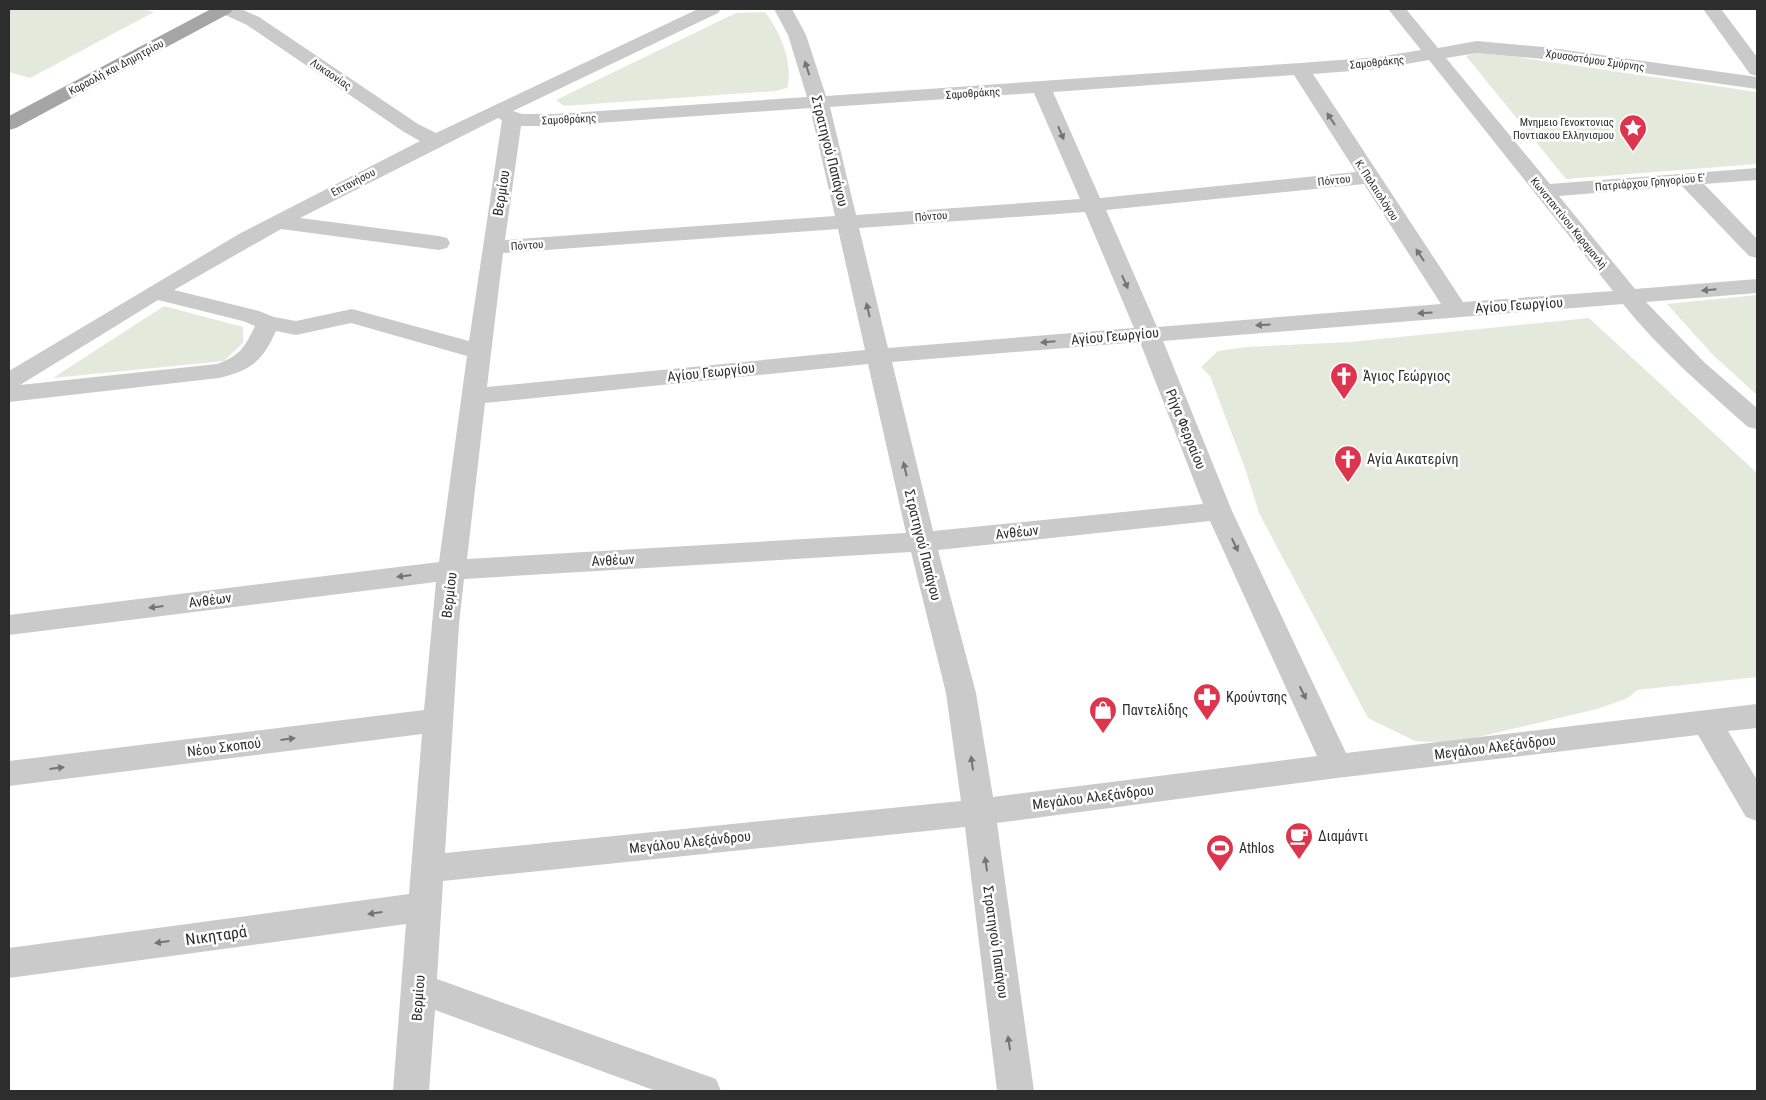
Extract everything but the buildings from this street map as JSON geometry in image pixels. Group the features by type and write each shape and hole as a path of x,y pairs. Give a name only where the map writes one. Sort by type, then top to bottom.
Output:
{"main road":[{"name":"Καραολή και Δημητρίου","path":"9,124 225,9"}],"street":[{"name":"Λυκαονίας","path":"225,9 253,21 411,128 436,141"},
{"name":"Επτανήσου","path":"9,381 278,222 436,141 505,114 712,9"},
{"name":"Στρατηγού Παπάγου","path":"783,9 797,35 819,104 922,542 961,693 979,812 1016,1091"},
{"name":"Κωνσταντίνου Καραμανλή","path":"1397,9 1629,297 1667,340 1757,422"},
{"path":"1712,9 1757,70"},
{"name":"Χρυσοστόμου Σμύρνης","path":"1434,55 1467,48 1488,47 1568,56 1757,83"},
{"name":"Σαμοθράκης","path":"505,114 522,120 554,120 819,104 1378,63 1434,55"},
{"name":"Κ. Παλαιολόγου","path":"1300,69 1456,310"},
{"name":"Ρήγα Φερραίου","path":"1042,88 1148,334 1219,511 1337,766"},
{"name":"Βερμίου","path":"412,1091 423,907 428,869 446,624 493,247 505,114"},
{"name":"Πατριάρχου Γρηγορίου Ε'","path":"1543,191 1757,174"},
{"name":"Πόντου","path":"493,247 1092,205 1369,177"},
{"path":"1687,180 1757,251"},
{"path":"278,222 438,243"},
{"name":"Αγίου Γεωργίου","path":"473,396 879,356 1757,286"},
{"path":"157,293 252,316 268,323 296,328 352,316 480,352"},
{"path":"9,394 219,371 241,365 254,352 268,323"},
{"name":"Ανθέων","path":"9,626 452,570 922,542 1219,511"},
{"name":"Μεγάλου Αλεξάνδρου","path":"428,869 979,812 1337,766 1757,716"},
{"name":"Νέου Σκοπού","path":"9,774 439,720"},
{"path":"1707,722 1757,808"},
{"name":"Νικηταρά","path":"9,963 423,907"},
{"path":"418,988 703,1091"}],"green space":[{"path":"9,9 141,9 154,12 30,78 9,72"},
{"path":"765,12 776,29 784,48 789,69 787,88 775,91 564,106 556,100 736,13"},
{"path":"1476,53 1510,56 1757,92 1757,164 1566,179 1466,56"},
{"path":"1757,295 1757,395 1713,355 1667,304"},
{"path":"164,306 243,327 243,343 224,361 53,378"},
{"path":"1589,318 1757,473 1757,677 1637,690 1628,698 1597,709 1453,743 1415,741 1368,718 1259,513 1246,471 1210,376 1201,367 1218,351 1246,347 1350,342"}],"place":[{"name":"Μνημειο Γενοκτονιας Ποντιακου Ελληνισμου","path":"1633,152"},
{"name":"Άγιος Γεώργιος","path":"1344,400"},
{"name":"Αγία Αικατερίνη","path":"1348,483"},
{"name":"Κρούντσης","path":"1207,721"},
{"name":"Παντελίδης","path":"1103,734"},
{"name":"Διαμάντι","path":"1299,860"},
{"name":"Athlos","path":"1220,872"}]}
